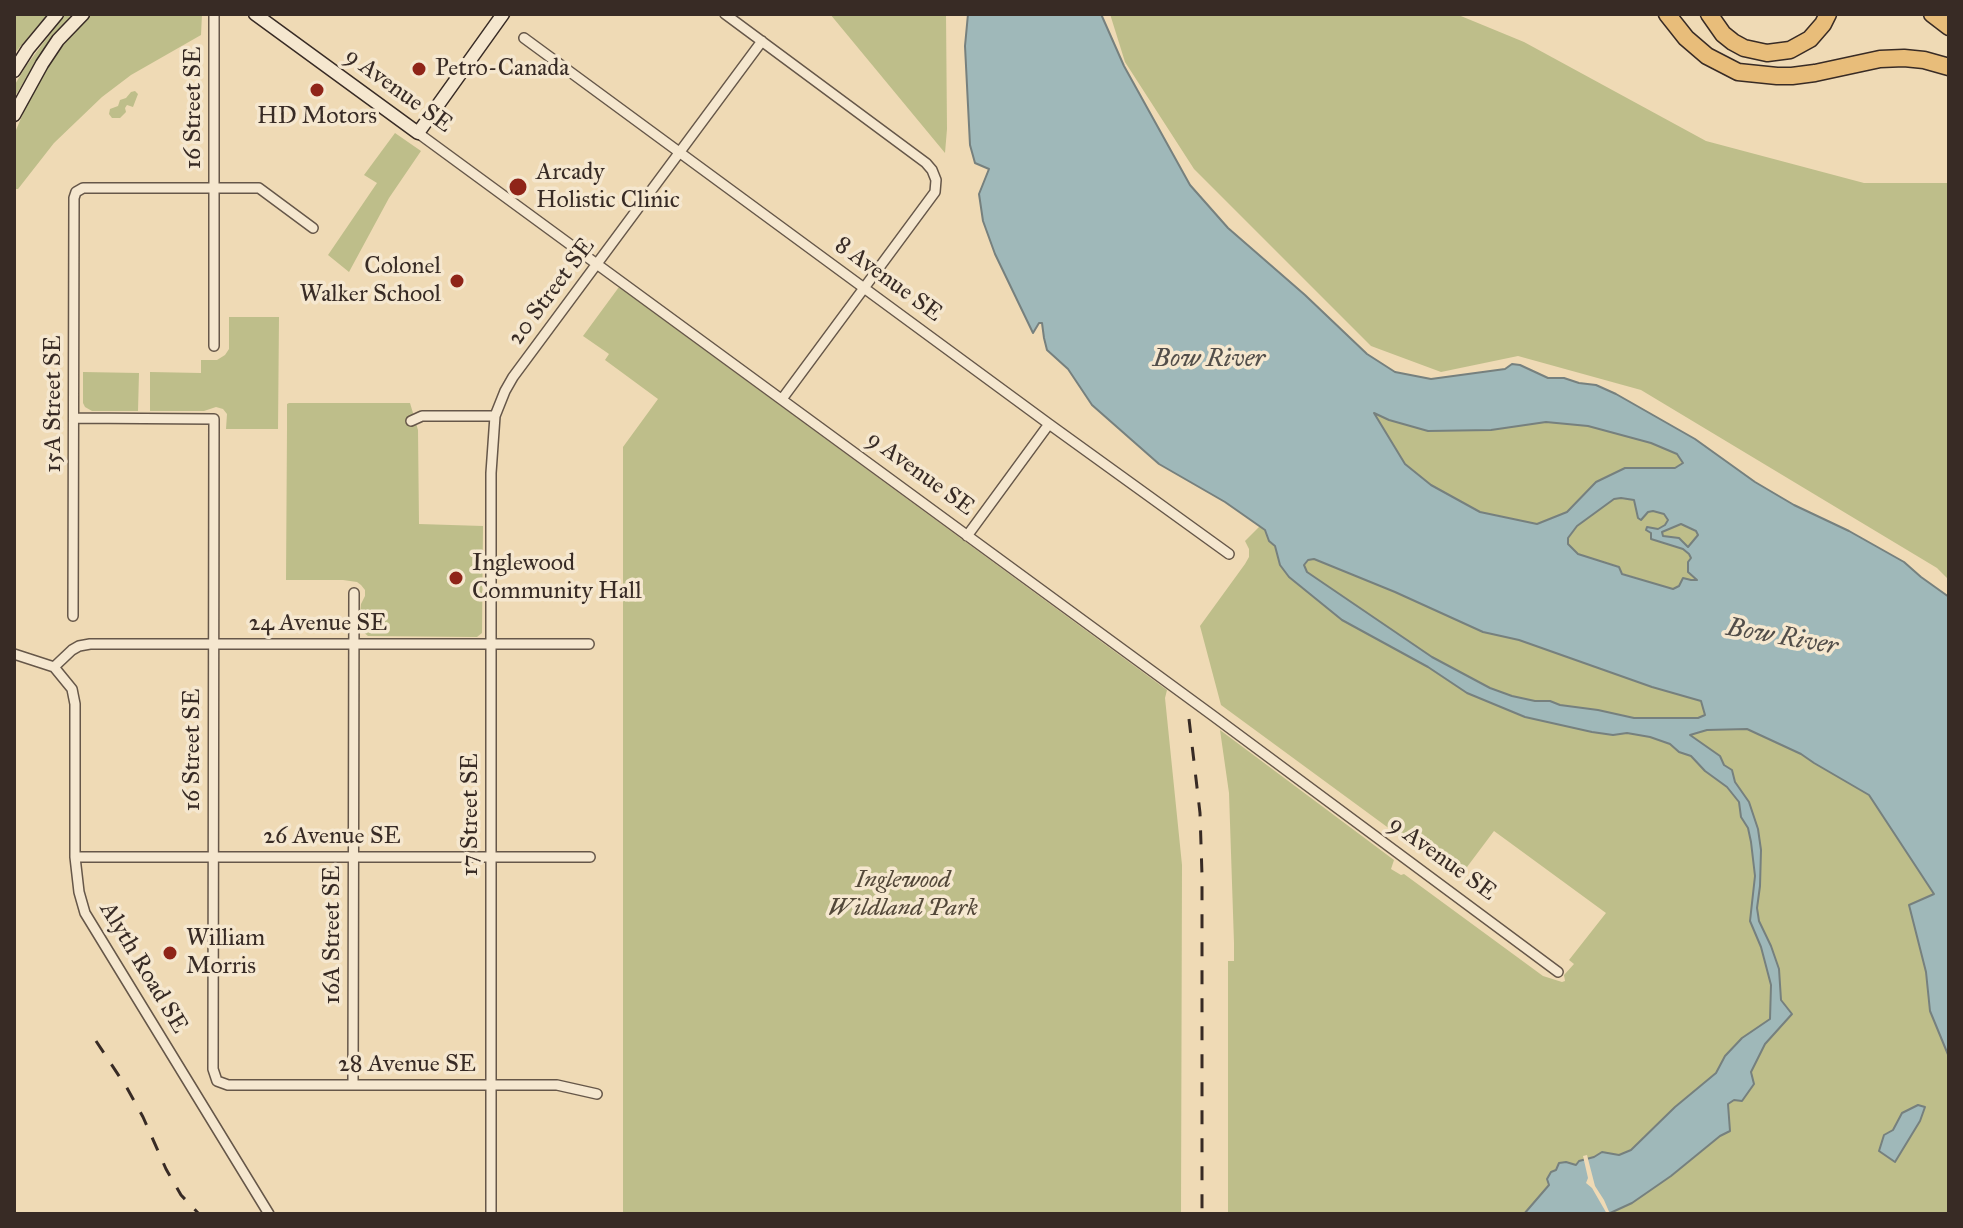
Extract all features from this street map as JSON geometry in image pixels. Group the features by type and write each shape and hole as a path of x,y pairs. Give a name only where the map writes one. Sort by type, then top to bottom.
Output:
{"highway":[{"path":"1667,14 1686,38 1707,56 1738,72 1792,76 1880,59 1904,58 1949,67"},
{"path":"1674,14 1686,38"},
{"path":"1709,14 1733,42 1767,53 1790,50 1810,39 1828,14"},
{"path":"1932,14 1949,27"}],"main road":[{"path":"14,71 57,14"},
{"path":"14,115 58,40 83,14"},
{"name":"9 Avenue SE","path":"255,14 418,133"},
{"path":"418,133 503,14"}],"street":[{"name":"16 Street SE","path":"214,14 214,346"},
{"path":"725,14 926,163 936,180 935,192 782,399"},
{"name":"8 Avenue SE","path":"524,38 1229,554"},
{"name":"20 Street SE","path":"495,416 513,377 762,41"},
{"name":"9 Avenue SE","path":"418,133 1558,972"},
{"name":"15A Street SE","path":"73,616 74,198 76,192 83,188 213,188"},
{"path":"213,188 259,188 313,228"},
{"path":"411,421 422,416 495,416"},
{"name":"17 Street SE","path":"491,1214 491,473 495,416"},
{"name":"16 Street SE","path":"74,418 214,419 213,1069 217,1081"},
{"path":"967,536 1049,424"},
{"name":"16A Street SE","path":"353,1085 354,593"},
{"name":"24 Avenue SE","path":"54,667 72,650 90,644 589,644"},
{"path":"14,654 54,667"},
{"name":"Alyth Road SE","path":"54,667 72,689 75,704 75,857 85,913 269,1214"},
{"name":"26 Avenue SE","path":"75,857 590,857"},
{"name":"28 Avenue SE","path":"217,1081 228,1085 557,1085 597,1094"}],"green space":[{"path":"14,14 48,14 14,54"},
{"path":"65,14 72,14 42,52 14,98 14,86 26,66"},
{"path":"92,14 202,14 201,35 131,75 102,97 54,143 18,189 14,189 14,135 29,99 60,49"},
{"path":"830,14 946,14 945,153"},
{"path":"1110,14 1456,14 1524,42 1706,141 1864,183 1949,183 1949,580 1937,568 1641,390 1518,356 1441,372 1371,346 1194,169 1125,62"},
{"path":"135,91 138,94 133,107 127,105 126,112 120,118 112,118 110,109"},
{"path":"395,133 421,151 389,198 349,272 328,255 377,183 364,175"},
{"name":"Inglewood Wildland Park","path":"619,287 1167,690 1165,698 1182,865 1181,1214 623,1214 623,447 658,399 605,360 609,354 583,336"},
{"path":"229,317 279,317 278,429 226,429 227,414 216,407 204,411 150,411 150,372 201,373 201,360 217,360 229,349"},
{"path":"83,372 139,373 138,411 92,411 85,407"},
{"path":"289,403 410,403 418,430 419,524 483,526 482,633 477,637 368,636 359,624 365,590 357,582 286,580"},
{"path":"1373,412 1389,420 1491,430 1546,422 1588,426 1651,443 1677,454 1683,463 1675,468 1625,468 1596,482 1567,512 1537,524 1480,512 1431,485 1405,464"},
{"path":"1614,499 1634,500 1638,518 1654,511 1664,514 1668,520 1665,525 1651,533 1657,541 1690,554 1698,580 1673,589 1621,573 1618,566 1578,554 1568,544 1568,538 1577,526"},
{"path":"1263,523 1749,691 1949,863 1949,1214 1228,1214 1228,961 1234,961 1234,943 1229,793 1220,730 1394,860 1391,869 1404,874 1543,976 1565,981 1564,975 1574,964 1569,960 1606,913 1494,831 1458,879 1221,705 1200,626 1245,564 1249,549 1245,541"},
{"path":"1681,524 1698,535 1688,547 1683,542 1663,536 1661,532"}],"water":[{"name":"Bow River","path":"968,14 1101,14 1124,66 1190,185 1228,228 1367,354 1395,372 1431,379 1505,369 1512,364 1548,378 1596,385 1695,439 1755,482 1794,505 1904,562 1949,597 1949,1057 1930,1011 1926,972 1909,905 1934,894 1869,795 1801,754 1747,729 1707,730 1690,735 1720,756 1724,765 1732,770 1735,782 1749,802 1761,850 1759,921 1779,969 1781,1000 1792,1014 1765,1044 1751,1072 1754,1084 1742,1101 1734,1100 1728,1104 1730,1131 1671,1176 1632,1203 1608,1214 1524,1214 1549,1185 1547,1179 1559,1163 1576,1165 1602,1152 1619,1155 1631,1150 1716,1073 1725,1056 1742,1038 1770,1019 1771,985 1750,921 1755,876 1751,842 1739,802 1727,787 1691,756 1679,752 1670,744 1650,737 1592,732 1525,717 1467,693 1428,667 1342,620 1289,577 1280,565 1275,546 1269,541 1265,530 1225,502 1159,464 1092,405 1068,369 1047,350 1042,323 1033,333 995,254 983,221 979,194 989,169 975,163 970,145 965,46","holes":["1374,413 1428,431 1491,430 1546,422 1588,426 1651,443 1677,454 1683,463 1675,468 1625,468 1596,482 1567,512 1537,524 1480,512 1431,485 1405,464","1614,499 1634,500 1641,520 1648,512 1664,514 1668,520 1665,525 1658,529 1647,527 1646,530 1651,533 1651,539 1683,549 1689,554 1688,572 1697,580 1683,578 1679,586 1673,589 1622,574 1619,567 1578,554 1568,544 1568,538 1577,526","1681,524 1698,535 1688,547 1679,538 1663,536 1662,532","1314,559 1395,592 1483,632 1519,640 1701,701 1705,715 1698,718 1634,718 1550,701 1535,701 1490,688 1432,657 1307,572 1304,565"]},
{"path":"1918,1105 1925,1107 1920,1121 1895,1162 1879,1151 1884,1135 1893,1130 1902,1113"}],"pier":[{"path":"1587,1155 1595,1186 1610,1214 1586,1183 1588,1178 1583,1156"}],"railway":[{"path":"1189,719 1200,813 1202,875 1202,1214"},
{"path":"96,1041 127,1088 181,1195 199,1214"}],"place":[{"name":"Petro-Canada","path":"419,69"},
{"name":"HD Motors","path":"317,90"},
{"name":"Arcady Holistic Clinic","path":"518,187"},
{"name":"Colonel Walker School","path":"457,281"},
{"name":"Inglewood Community Hall","path":"456,578"},
{"name":"William Morris","path":"170,953"}]}
